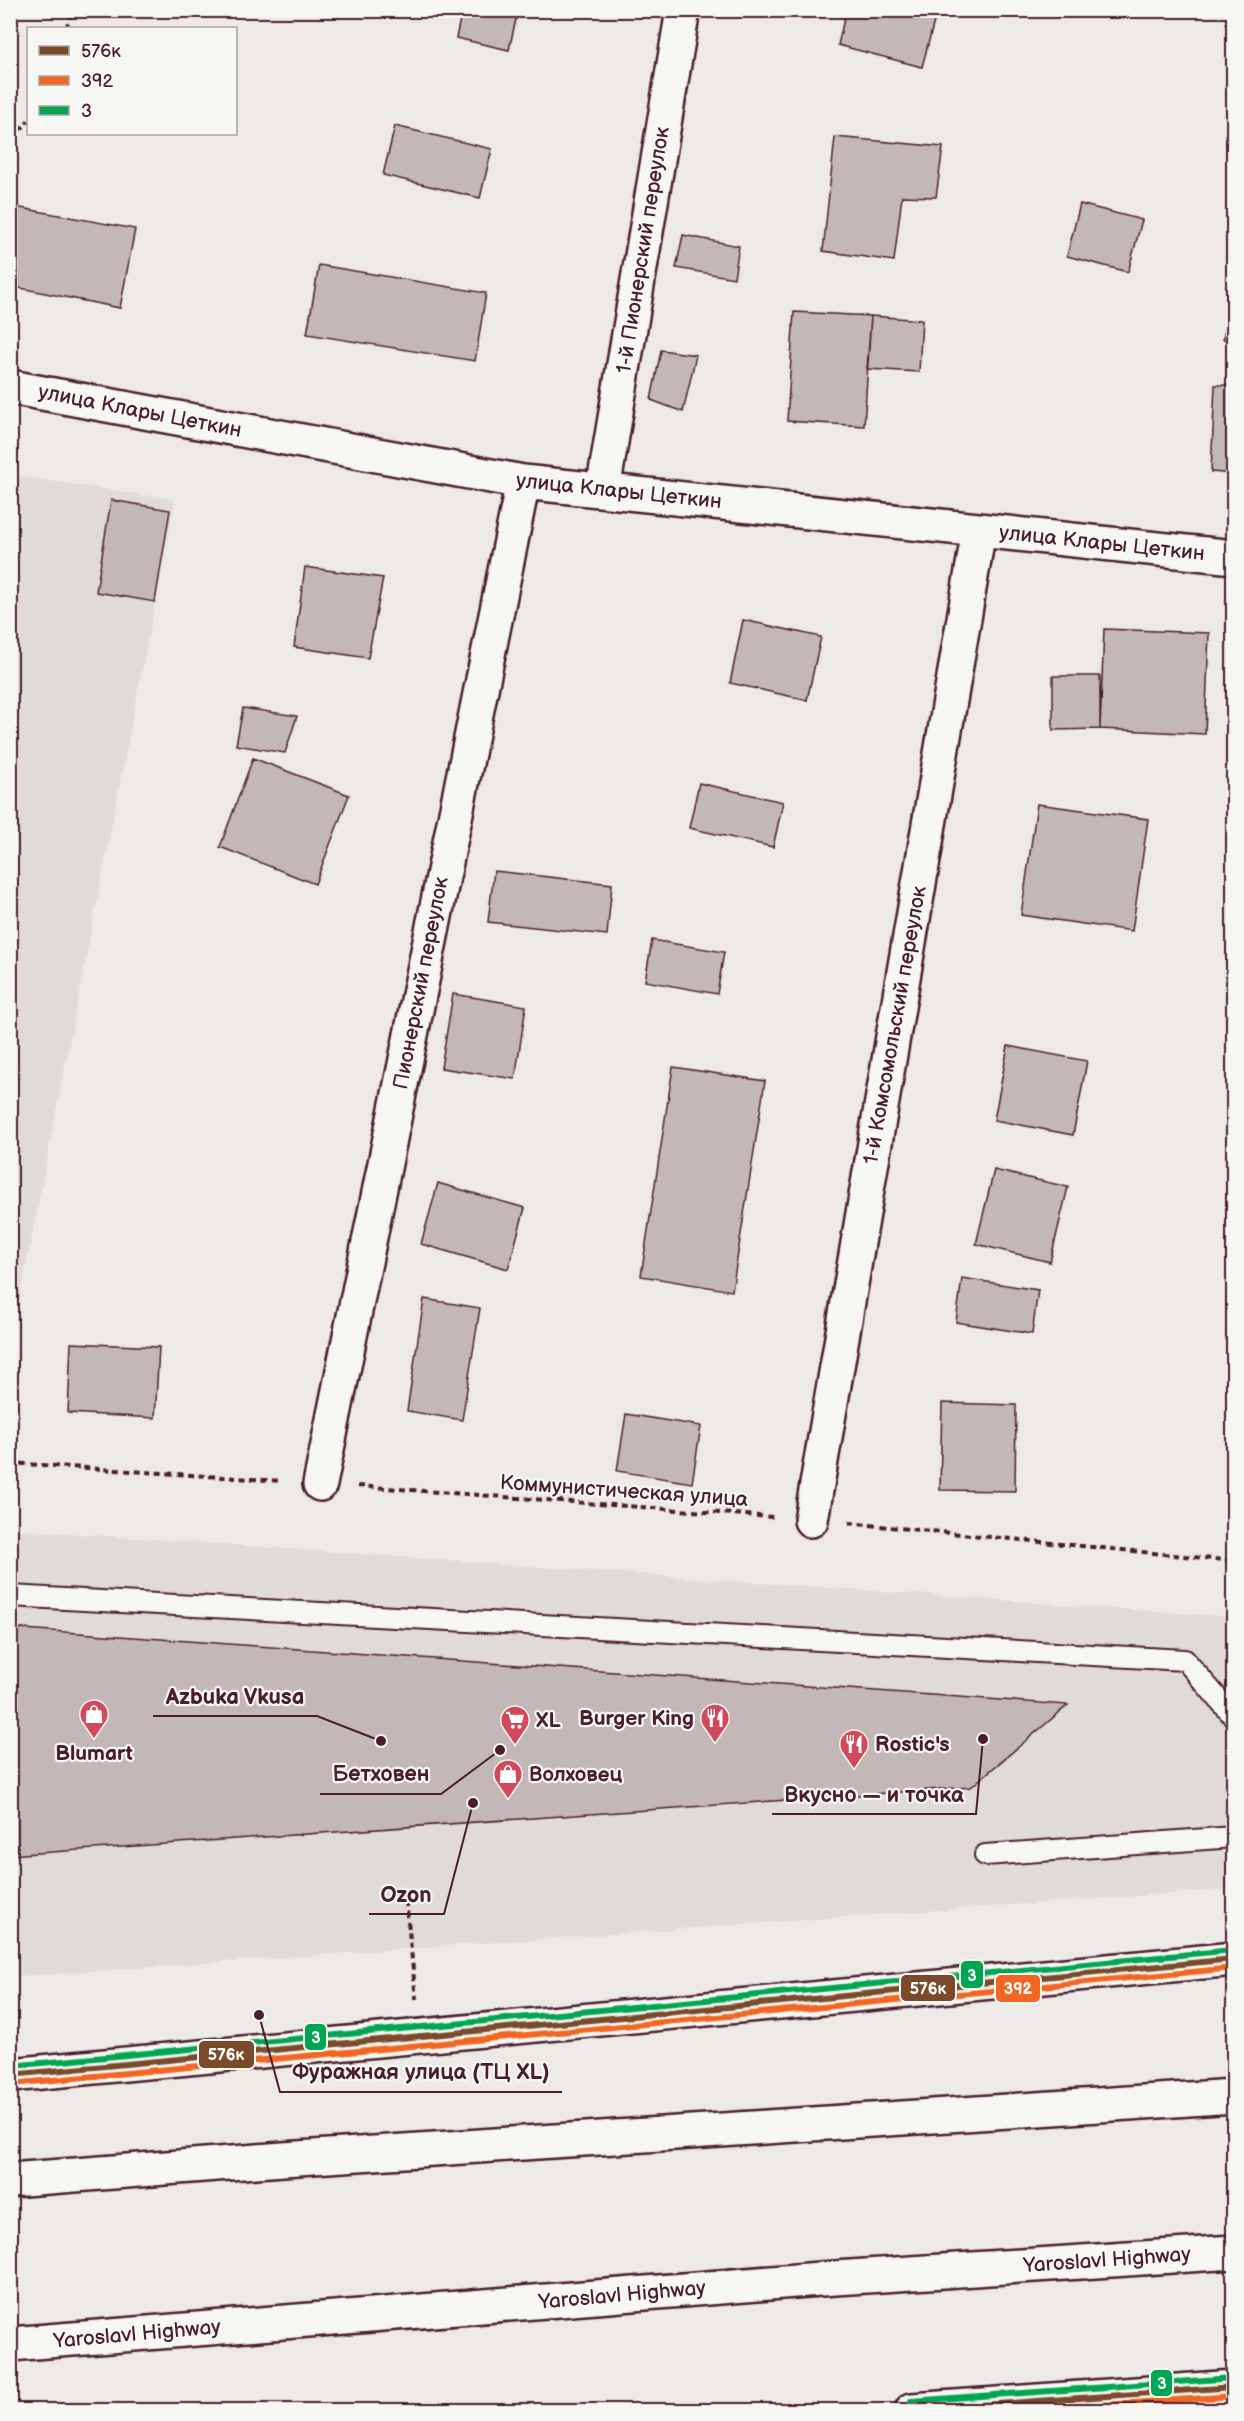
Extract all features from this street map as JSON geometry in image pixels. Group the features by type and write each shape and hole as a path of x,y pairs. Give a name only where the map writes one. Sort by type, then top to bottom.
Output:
{"main road":[{"name":"1-й Пионерский переулок","path":"603,490 683,10"},
{"name":"улица Клары Цеткин","path":"10,387 523,482 1233,557"},
{"name":"Пионерский переулок","path":"320,1484 523,482"},
{"name":"1-й Комсомольский переулок","path":"811,1520 979,530"},
{"path":"10,2076 1233,1959"},
{"path":"10,2180 283,2159 1233,2096"},
{"name":"Yaroslavl Highway","path":"10,2344 820,2279 1233,2252"},
{"path":"912,2410 1233,2387"}],"lane":[{"path":"10,1596 1185,1660 1233,1717"},
{"path":"985,1855 1233,1837"}],"path":[{"path":"66,27 73,10"},
{"path":"10,135 27,125"},
{"name":"Коммунистическая улица","path":"10,1463 811,1520 1233,1560"},
{"path":"406,1901 416,2001"}],"shaded area":[{"path":"11,475 175,500 11,1343"},
{"path":"10,1529 1233,1617 1233,1889 11,1977"}],"building":[{"path":"462,10 518,10 509,50 456,38"},
{"path":"846,10 920,10 936,14 922,67 838,45"},
{"path":"395,126 492,149 480,198 383,175"},
{"path":"835,137 943,147 936,197 902,196 894,261 823,251"},
{"path":"1080,204 1142,220 1128,272 1067,256"},
{"path":"10,206 135,229 120,308 10,286"},
{"path":"683,235 739,246 734,278 676,268"},
{"path":"319,265 486,293 475,361 307,334"},
{"path":"1232,302 1234,302 1234,341 1223,339"},
{"path":"794,312 871,316 864,426 787,421"},
{"path":"871,316 922,320 919,372 867,369"},
{"path":"661,350 696,355 683,412 651,400"},
{"path":"1215,385 1234,385 1234,474 1211,472"},
{"path":"111,500 170,510 155,602 96,592"},
{"path":"305,567 383,578 368,658 294,647"},
{"path":"743,620 821,637 807,700 730,683"},
{"path":"1104,629 1209,633 1205,734 1100,729"},
{"path":"1053,676 1100,676 1100,729 1053,730"},
{"path":"243,708 297,716 285,753 236,745"},
{"path":"253,758 349,795 315,884 220,847"},
{"path":"699,783 783,802 773,847 689,828"},
{"path":"1037,804 1148,819 1132,931 1021,915"},
{"path":"494,871 612,884 607,935 488,922"},
{"path":"652,940 724,952 717,994 645,981"},
{"path":"453,994 526,1006 515,1079 441,1068"},
{"path":"1008,1046 1087,1061 1073,1135 994,1120"},
{"path":"673,1067 765,1081 732,1291 641,1276"},
{"path":"994,1170 1068,1187 1050,1262 976,1244"},
{"path":"438,1183 525,1208 508,1269 421,1244"},
{"path":"962,1278 1038,1290 1032,1334 956,1322"},
{"path":"424,1299 480,1308 462,1420 407,1411"},
{"path":"71,1343 159,1347 155,1418 68,1413"},
{"path":"942,1403 1016,1405 1015,1491 940,1490"},
{"path":"626,1414 701,1426 692,1483 617,1471"},
{"name":"XL","path":"10,1628 1068,1705 971,1787 10,1855"}],"transit line":[{"name":"3","path":"10,2066 1233,1950"},
{"name":"576к","path":"10,2075 1234,1959"},
{"name":"392","path":"11,2084 1234,1968"},
{"name":"3","path":"911,2401 1233,2378"},
{"name":"576к","path":"912,2410 1234,2387"},
{"name":"392","path":"1031,2410 1234,2396"}],"place":[{"name":"Вкусно — и точка","path":"983,1739"},
{"name":"Blumart","path":"94,1740"},
{"name":"Azbuka Vkusa","path":"381,1741"},
{"name":"Burger King","path":"715,1744"},
{"name":"XL","path":"515,1746"},
{"name":"Бетховен","path":"500,1750"},
{"name":"Rostic's","path":"854,1770"},
{"name":"Волховец","path":"508,1800"},
{"name":"Ozon","path":"473,1803"},
{"name":"Фуражная улица (ТЦ XL)","path":"259,2015"}]}
